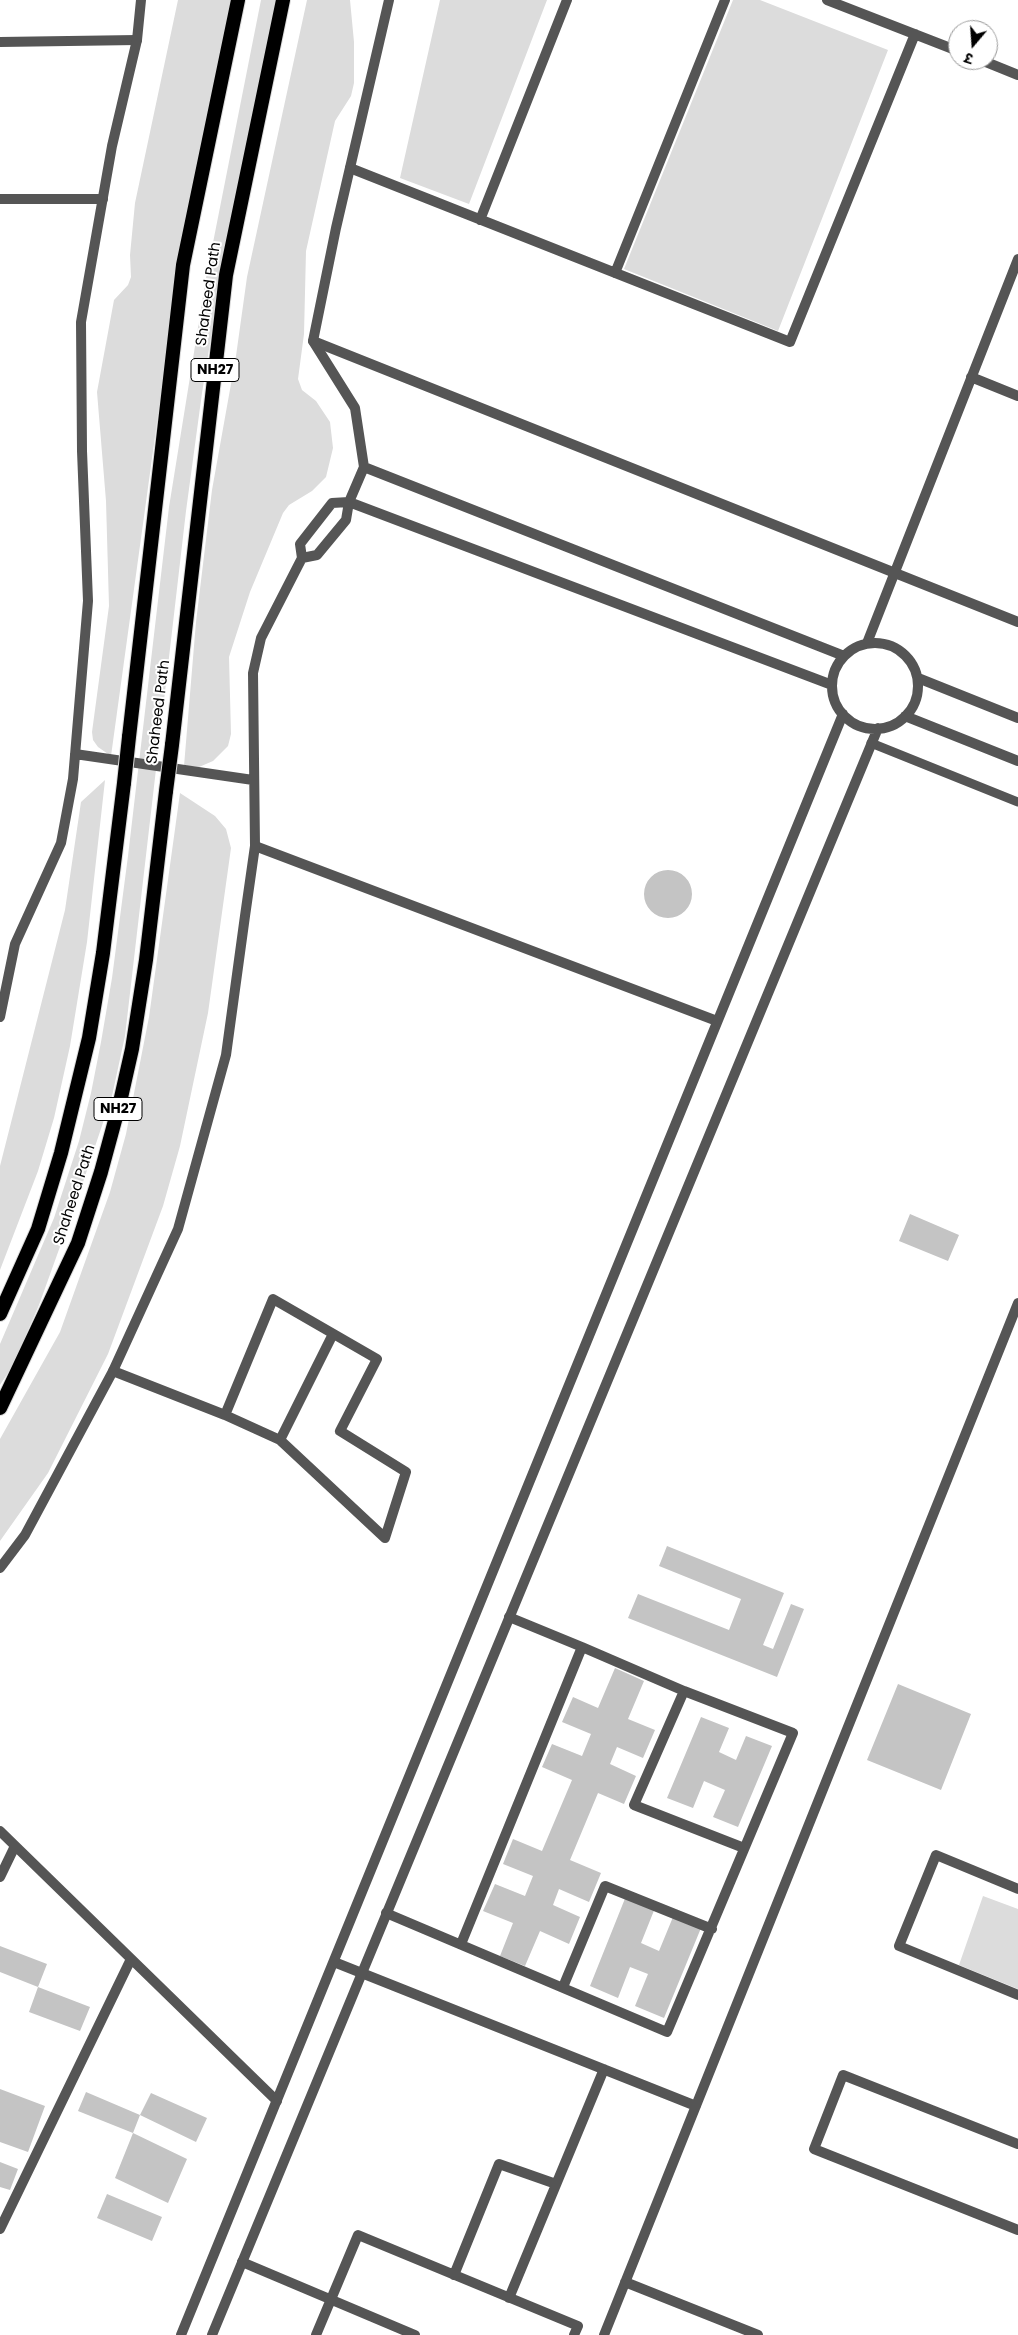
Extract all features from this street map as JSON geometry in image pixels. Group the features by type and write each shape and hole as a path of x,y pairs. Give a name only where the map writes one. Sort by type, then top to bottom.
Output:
{"highway":[{"name":"Shaheed Path","path":"0,1314 38,1229 61,1153 84,1057 103,953 183,265 238,0"},
{"name":"Shaheed Path","path":"0,1408 78,1242 101,1172 132,1049 146,960 226,275 283,0"}],"street":[{"path":"0,1017 15,944 61,843 73,779 88,600 82,451 82,322 112,146 137,40 141,0"},
{"path":"302,558 317,555 346,520 349,502 364,467 355,408 313,341 350,168 389,0"},
{"path":"480,220 567,0"},
{"path":"615,273 725,0"},
{"path":"827,0 948,47"},
{"path":"350,168 790,342 915,34"},
{"path":"0,42 137,40"},
{"path":"998,67 1018,75"},
{"path":"0,199 103,199"},
{"path":"867,643 1018,259"},
{"path":"313,341 1018,622"},
{"path":"972,377 1018,396"},
{"path":"364,467 844,656"},
{"path":"0,1568 25,1535 114,1371 178,1230 226,1055 255,846 253,673 261,638 302,558 300,544 332,503 349,502 832,685"},
{"path":"867,643 882,643 900,650 911,661 918,678 918,693 911,710 900,721 878,728 866,728 850,721 839,710 832,693 832,679 839,661 844,656 850,650 867,643"},
{"path":"918,678 1018,718"},
{"path":"181,2335 843,714"},
{"path":"905,716 1018,761"},
{"path":"212,2335 878,728"},
{"path":"75,754 253,780"},
{"path":"255,846 718,1021"},
{"path":"114,1371 224,1415 280,1440 384,1538 406,1472 340,1431 377,1359 273,1299 224,1415"},
{"path":"604,2335 1018,1303"},
{"path":"280,1440 333,1334"},
{"path":"386,1913 667,2032 794,1733 684,1691 509,1617"},
{"path":"461,1944 582,1647"},
{"path":"684,1691 634,1805 744,1848"},
{"path":"0,1830 277,2101"},
{"path":"0,1877 15,1846"},
{"path":"1018,1888 936,1855 899,1946 1018,1994"},
{"path":"564,1987 605,1886 712,1929"},
{"path":"0,2229 131,1959"},
{"path":"334,1962 696,2106"},
{"path":"509,2298 604,2069"},
{"path":"1018,2144 842,2075 814,2149 1018,2230"},
{"path":"454,2275 499,2164 556,2184"},
{"path":"316,2335 358,2235 578,2326 574,2335"},
{"path":"242,2262 415,2335"},
{"path":"625,2282 758,2335"}],"lane":[{"path":"871,743 1018,802"}],"shaded area":[{"path":"178,0 236,0 173,306 111,756 98,747 93,740 92,732 109,606 106,501 97,392 114,300 128,285 131,277 130,255 135,203"},
{"path":"261,0 279,0 220,281 202,393 186,511 125,1036 112,1096 80,1191 39,1305 12,1367 0,1385 0,1344 54,1218 79,1141 101,1042 112,978 128,856 169,507 206,278"},
{"path":"307,0 350,0 354,42 354,83 351,96 335,121 306,251 304,334 298,379 302,390 316,401 330,422 333,448 326,477 312,491 289,505 283,513 250,592 229,657 231,734 228,746 213,761 199,767 184,766 196,622 212,490 236,356 247,277"},
{"path":"440,0 547,0 469,204 400,178"},
{"path":"733,0 760,0 888,50 778,331 624,269"},
{"path":"105,780 87,942 70,1046 54,1118 38,1171 0,1270 0,1166 65,910 81,802"},
{"path":"180,793 215,816 226,829 231,848 208,1013 180,1146 163,1206 108,1354 48,1473 0,1541 0,1439 60,1332 110,1192 126,1134 149,1017"},
{"path":"983,1896 1018,1909 1018,1989 959,1965"}],"building":[{"path":"663,870 673,870 685,877 692,889 692,899 685,911 673,918 663,918 655,914 648,907 644,899 644,889 648,881 655,874"},
{"path":"910,1214 959,1235 948,1261 899,1241"},
{"path":"667,1546 784,1593 763,1645 773,1649 791,1604 804,1609 777,1677 628,1618 638,1594 729,1630 741,1599 659,1566"},
{"path":"615,1668 644,1681 628,1719 655,1730 643,1758 617,1747 610,1764 636,1776 624,1804 598,1793 570,1860 601,1873 589,1902 559,1889 553,1905 580,1917 569,1944 540,1931 525,1966 500,1956 513,1923 483,1911 495,1884 525,1896 533,1876 503,1864 513,1839 542,1851 572,1780 542,1767 552,1744 582,1756 591,1734 562,1722 573,1697 598,1708"},
{"path":"898,1684 971,1714 941,1790 867,1760"},
{"path":"701,1717 729,1728 719,1752 736,1760 746,1736 772,1746 738,1827 713,1817 725,1790 704,1781 693,1808 667,1798"},
{"path":"626,1896 655,1908 641,1943 659,1951 673,1917 701,1928 664,2018 635,2006 648,1974 630,1967 618,1998 590,1986"},
{"path":"0,1946 47,1964 38,1987 0,1972"},
{"path":"38,1987 90,2007 80,2031 29,2012"},
{"path":"0,2089 45,2106 28,2152 0,2142"},
{"path":"86,2092 140,2115 133,2133 78,2111"},
{"path":"151,2093 207,2118 196,2142 140,2115"},
{"path":"133,2133 187,2159 168,2203 115,2178"},
{"path":"0,2162 18,2169 10,2190 0,2187"},
{"path":"107,2194 162,2217 152,2241 97,2218"}]}
